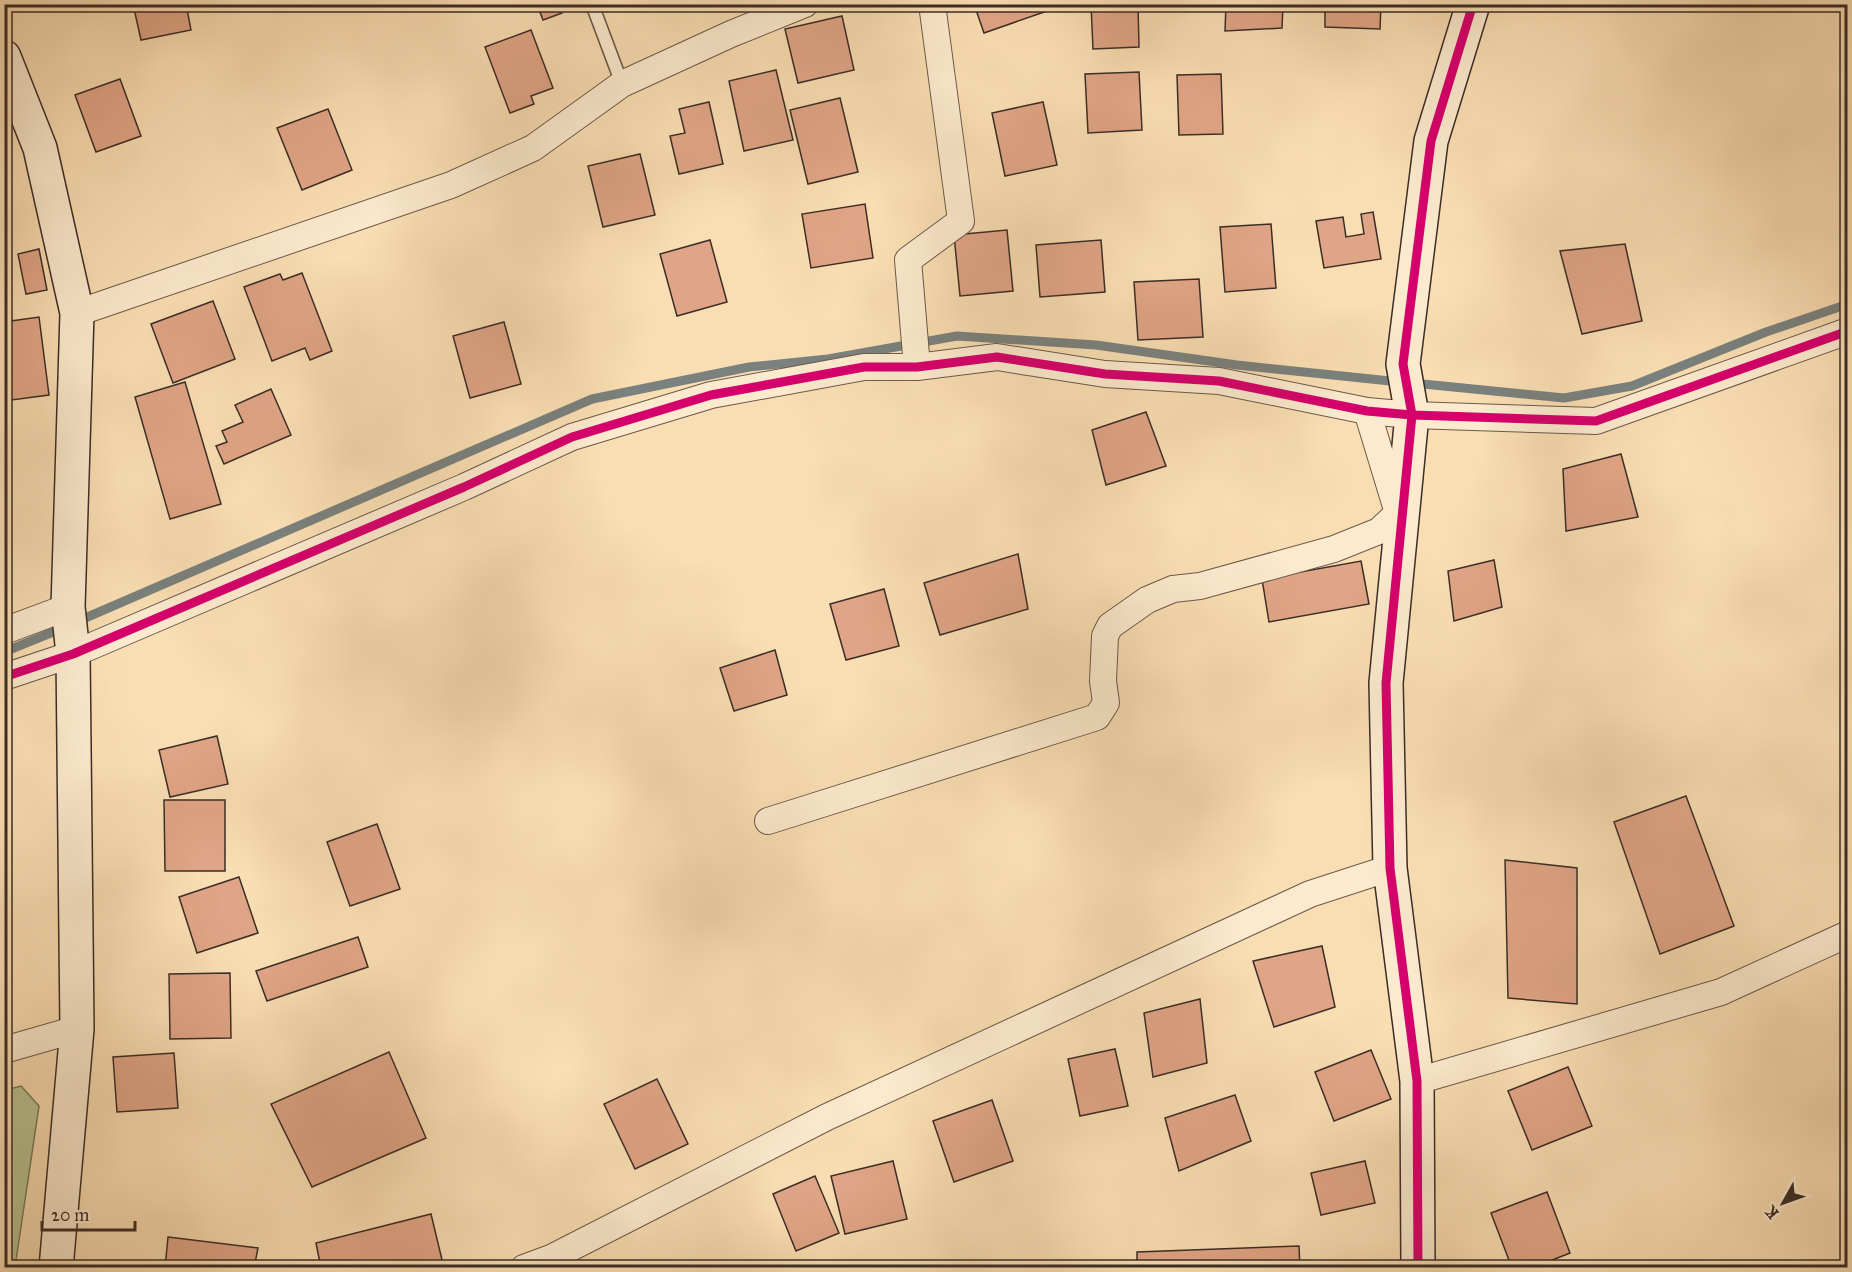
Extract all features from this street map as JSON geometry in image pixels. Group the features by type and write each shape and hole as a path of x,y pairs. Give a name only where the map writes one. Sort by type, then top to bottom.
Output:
{"street":[{"path":"77,313 451,185 533,148 622,84 731,34 805,4"},
{"path":"917,362 908,260 962,221 932,4"},
{"path":"1418,1268 1417,1080 1390,868 1386,683 1412,415 1403,364 1431,141 1473,4"},
{"path":"4,57 40,148 77,313 68,607 73,654 76,1029 56,1268"},
{"path":"4,677 73,654 464,487 572,437 711,395 864,367 997,357 1105,374 1219,381 1367,411 1412,415 1596,422 1848,331"},
{"path":"768,821 1098,717 1106,703 1103,681 1105,636 1110,626 1147,600 1173,589 1211,583 1334,549 1385,527 1398,513 1367,411"},
{"path":"4,631 68,607"},
{"path":"524,1268 551,1258 827,1117 1062,1007 1310,894 1390,868"},
{"path":"1417,1080 1721,992 1848,934"},
{"path":"4,1050 76,1029"}],"lane":[{"path":"592,4 622,84"}],"green space":[{"path":"21,1086 39,1106 15,1267 5,1267 5,1090"}],"building":[{"path":"133,4 186,4 191,30 141,40"},
{"path":"537,4 559,4 562,13 543,20"},
{"path":"974,4 1044,4 1047,11 984,33"},
{"path":"1091,4 1138,4 1139,47 1093,49"},
{"path":"1226,4 1283,4 1282,28 1225,31"},
{"path":"1325,4 1381,4 1380,29 1325,27"},
{"path":"842,16 854,70 798,83 785,29"},
{"path":"531,30 553,88 531,96 534,104 510,113 485,47"},
{"path":"776,70 793,140 744,151 729,81"},
{"path":"1139,72 1142,130 1088,133 1085,74"},
{"path":"1221,74 1223,134 1179,135 1177,75"},
{"path":"120,79 141,136 96,152 75,95"},
{"path":"840,98 858,172 808,184 790,110"},
{"path":"709,102 723,164 679,174 670,136 685,133 679,109"},
{"path":"1043,102 1057,165 1005,176 992,113"},
{"path":"328,109 352,170 302,190 277,128"},
{"path":"640,154 655,215 603,227 588,166"},
{"path":"865,204 873,258 811,268 802,214"},
{"path":"1373,212 1381,259 1324,268 1316,221 1343,217 1346,237 1364,234 1361,214"},
{"path":"1271,224 1276,288 1225,292 1220,227"},
{"path":"1007,230 1013,291 960,296 954,235"},
{"path":"710,240 727,302 677,316 660,254"},
{"path":"1101,240 1105,292 1040,297 1036,245"},
{"path":"1625,244 1642,321 1582,334 1560,251"},
{"path":"39,249 47,290 26,294 18,254"},
{"path":"302,273 332,351 310,360 305,348 272,361 244,287 280,274 283,280"},
{"path":"1199,279 1203,337 1138,340 1134,282"},
{"path":"213,301 235,359 173,383 151,324"},
{"path":"39,317 49,395 4,401 4,322"},
{"path":"504,322 521,384 470,398 453,336"},
{"path":"185,382 221,504 170,519 135,397"},
{"path":"271,389 291,435 224,464 216,446 227,442 222,431 243,422 235,405"},
{"path":"1146,412 1166,466 1106,485 1092,430"},
{"path":"1621,454 1638,517 1566,531 1563,469"},
{"path":"1018,554 1028,609 940,635 924,583"},
{"path":"1494,560 1502,607 1454,621 1448,571"},
{"path":"1361,561 1369,604 1269,622 1262,579"},
{"path":"884,589 899,646 846,660 830,604"},
{"path":"775,650 787,695 734,711 720,668"},
{"path":"217,736 228,784 170,797 159,750"},
{"path":"1686,796 1734,926 1660,954 1614,822"},
{"path":"164,800 225,800 225,871 165,871"},
{"path":"377,824 400,889 350,906 327,842"},
{"path":"1505,860 1577,868 1577,1004 1508,998"},
{"path":"239,877 258,933 197,953 179,897"},
{"path":"358,937 368,967 267,1001 256,971"},
{"path":"1322,946 1335,1007 1274,1027 1253,961"},
{"path":"230,973 231,1038 170,1039 169,974"},
{"path":"1200,999 1207,1063 1153,1077 1144,1013"},
{"path":"1115,1049 1128,1106 1080,1116 1068,1059"},
{"path":"1371,1050 1391,1099 1334,1121 1315,1072"},
{"path":"389,1052 426,1138 312,1187 271,1104"},
{"path":"174,1053 178,1108 117,1112 113,1057"},
{"path":"1568,1067 1592,1126 1532,1150 1508,1091"},
{"path":"657,1079 688,1144 635,1169 604,1104"},
{"path":"1235,1095 1251,1141 1179,1171 1165,1118"},
{"path":"992,1100 1013,1161 954,1182 933,1121"},
{"path":"893,1161 907,1219 845,1234 831,1176"},
{"path":"1365,1161 1375,1203 1321,1215 1311,1173"},
{"path":"815,1176 839,1233 796,1251 773,1194"},
{"path":"1547,1192 1570,1253 1532,1268 1512,1268 1491,1213"},
{"path":"431,1214 444,1268 321,1268 316,1243"},
{"path":"168,1237 258,1248 254,1268 165,1268"},
{"path":"1299,1246 1300,1268 1137,1268 1137,1252"}],"waterway":[{"path":"1413,383 1564,398 1632,386 1766,332 1848,304"},
{"path":"76,622 592,399 749,367 828,359 957,336 1096,345 1237,365 1400,382"},
{"path":"4,652 63,628"}],"cycle path":[{"path":"1418,1268 1417,1081 1390,868 1386,683 1412,415 1403,364 1431,141 1473,4"},
{"path":"4,677 73,654 464,487 572,437 711,395 864,367 917,367 997,357 1105,374 1219,381 1367,411 1412,415 1596,421 1848,331"}]}
